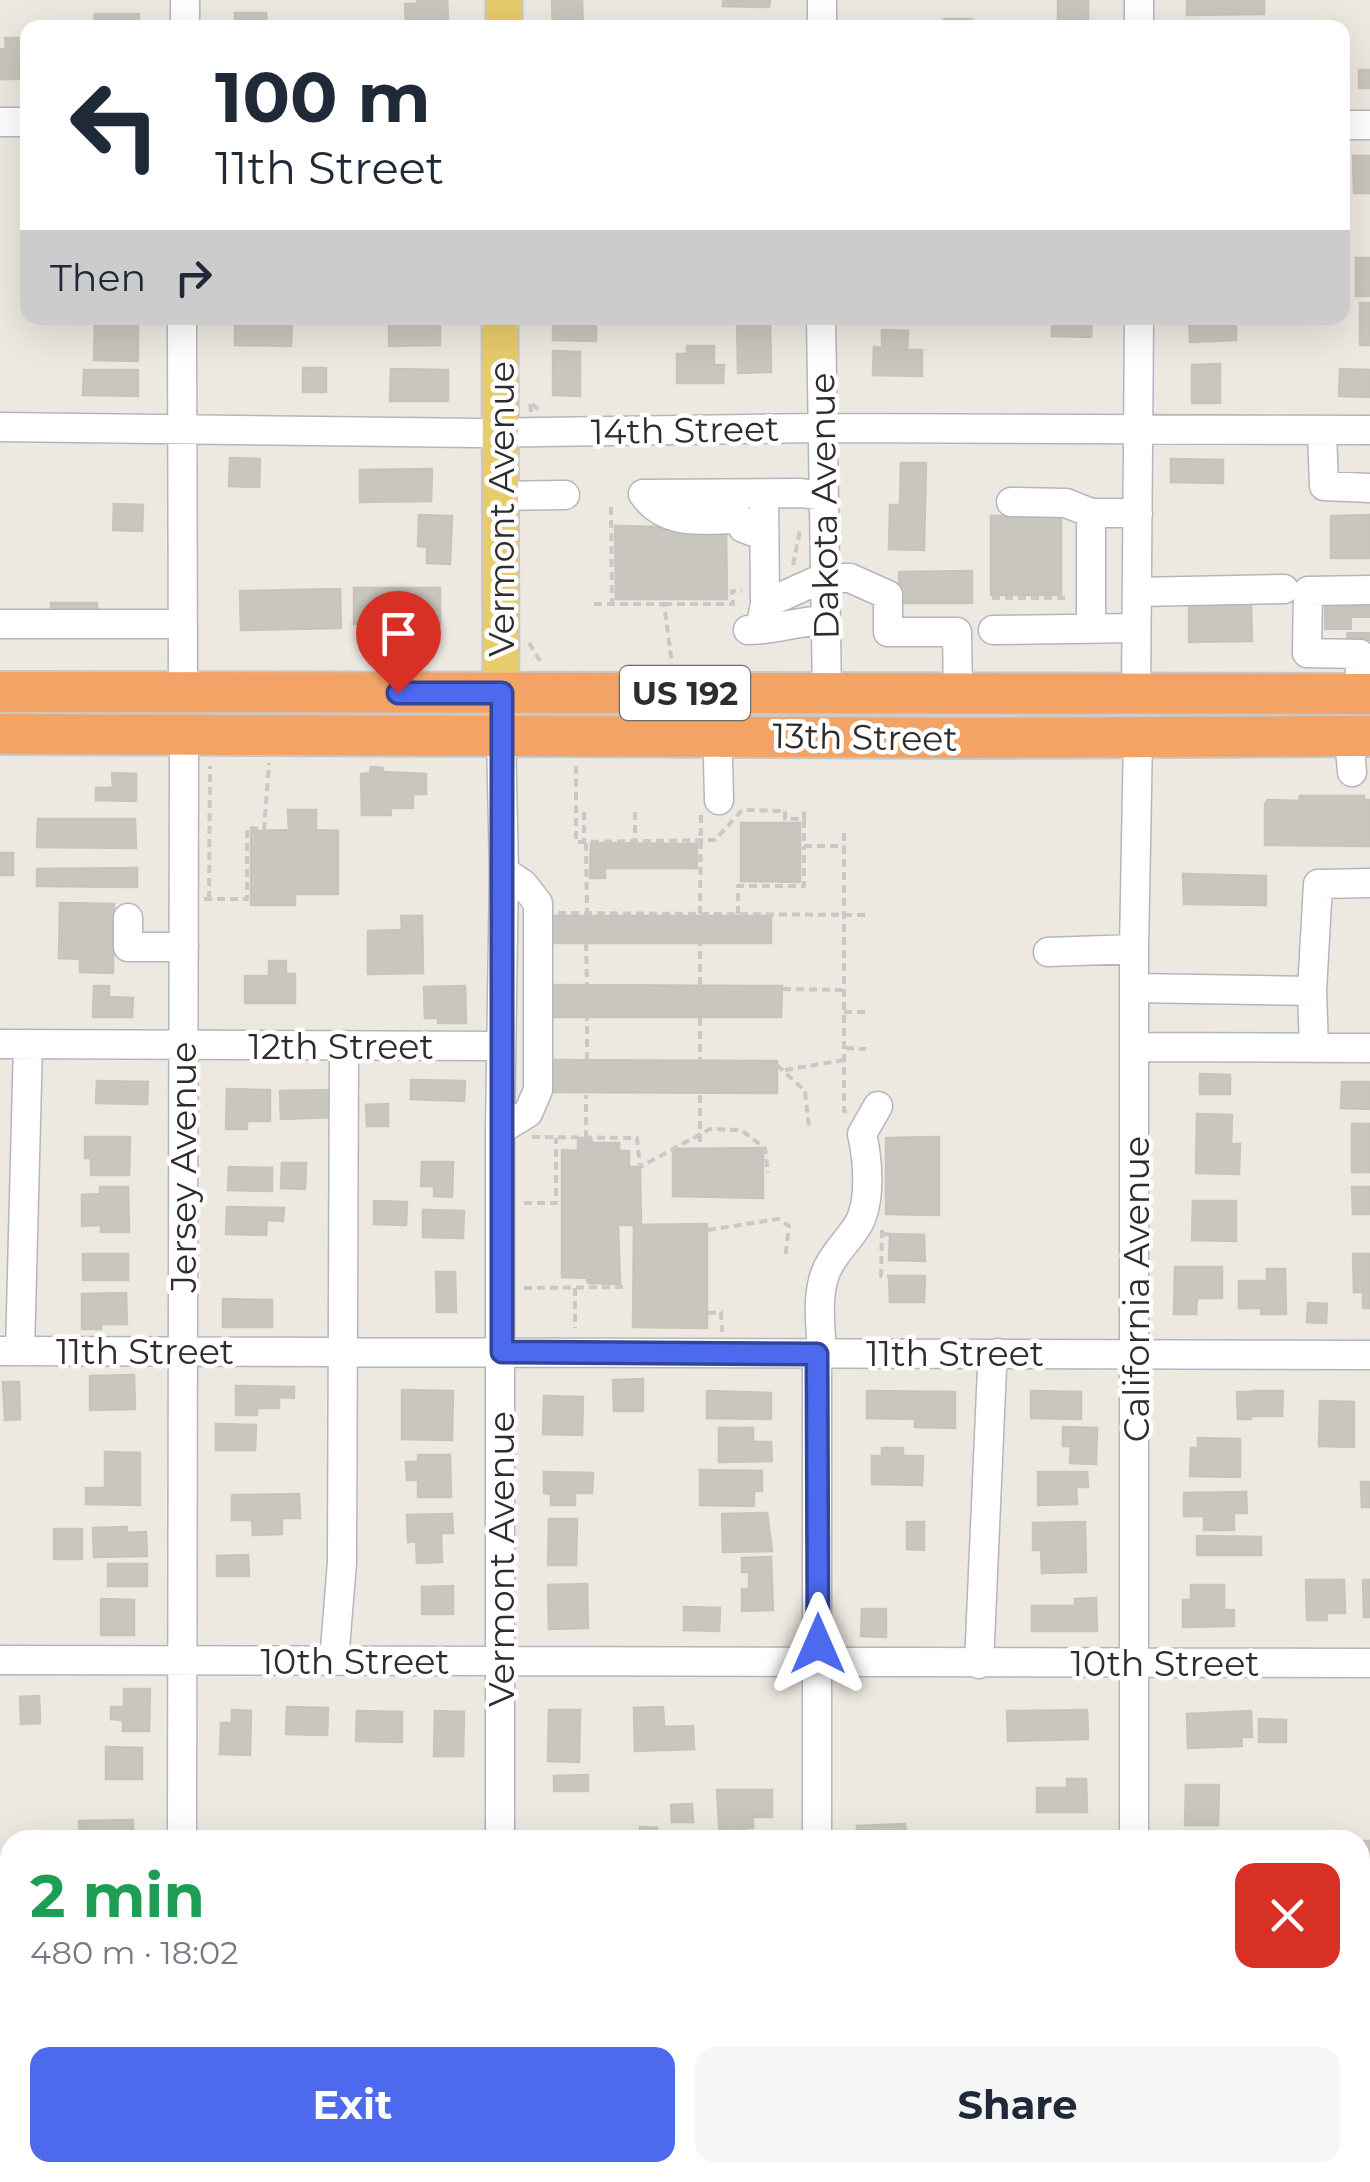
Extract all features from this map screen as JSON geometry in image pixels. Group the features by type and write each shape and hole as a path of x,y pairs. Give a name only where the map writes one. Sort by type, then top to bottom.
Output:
{"highway":[{"name":"13th Street","path":"0,692 1365,694"},
{"path":"826,736 833,720 842,712 890,692"},
{"path":"732,747 798,717 827,694"},
{"path":"979,738 1006,720 1109,717 1122,711 1136,694"},
{"path":"1138,738 1158,719 1173,714 1258,713 1279,695"},
{"name":"13th Street","path":"0,734 184,746 501,735 732,747 826,736 1138,738 1357,748"}],"main road":[{"name":"Vermont Avenue","path":"500,325 501,735"}],"street":[{"path":"182,325 183,692"},
{"name":"Dakota Avenue","path":"821,325 827,694"},
{"path":"1136,694 1139,325"},
{"name":"14th Street","path":"0,427 498,432 821,428 1370,430"},
{"path":"1322,431 1324,486 1370,488"},
{"path":"764,536 743,528 730,507 700,506 681,519 653,508 644,494 822,496"},
{"path":"764,494 764,536 754,612 770,630 796,621 825,620"},
{"path":"500,496 576,501"},
{"path":"1011,502 1066,503 1091,513 1138,513"},
{"path":"1091,513 1091,628"},
{"path":"754,612 824,578 850,578 888,595 888,632 957,632 958,693"},
{"path":"1137,592 1284,589"},
{"path":"1365,694 1353,649 1306,653 1308,590 1338,596 1370,590"},
{"path":"0,624 182,624"},
{"path":"993,630 1136,628"},
{"name":"Vermont Avenue","path":"500,1830 502,1352 517,1136 502,1046 501,735"},
{"name":"California Avenue","path":"1134,1830 1134,949 1138,738"},
{"name":"Jersey Avenue","path":"182,1830 184,746"},
{"path":"710,801 732,747"},
{"path":"504,872 523,884 538,903 538,1090 517,1136"},
{"path":"1314,1048 1312,991 1318,884 1370,883"},
{"path":"128,918 128,947 184,948"},
{"path":"1048,952 1134,949"},
{"path":"1135,988 1312,991"},
{"path":"10,1351 14,1044"},
{"name":"12th Street","path":"14,1044 502,1046"},
{"path":"334,1661 342,1562 344,1046"},
{"path":"1136,1047 1370,1048"},
{"path":"816,1830 822,1284 860,1224 866,1151 862,1134 873,1115"},
{"name":"11th Street","path":"10,1351 1370,1355"},
{"path":"979,1664 992,1368 998,1353"},
{"name":"10th Street","path":"0,1660 1370,1663"}],"path":[{"path":"611,507 612,604"},
{"path":"594,604 732,604 732,590 754,612"},
{"path":"664,604 674,674"},
{"path":"184,746 210,756 209,899"},
{"path":"198,900 246,899 248,828 264,829 269,757"},
{"path":"576,758 576,842 715,840 742,810 785,811 785,820 804,820"},
{"path":"700,914 701,840 710,801"},
{"path":"738,914 738,886 804,886 804,810"},
{"path":"584,812 587,913"},
{"path":"635,812 636,840"},
{"path":"844,833 844,1110 873,1115"},
{"path":"804,846 844,846"},
{"path":"549,913 866,915"},
{"path":"586,943 587,984"},
{"path":"700,944 700,985"},
{"path":"783,989 844,990"},
{"path":"844,1012 867,1012"},
{"path":"587,1018 587,1060"},
{"path":"700,1018 700,1060"},
{"path":"844,1048 866,1049"},
{"path":"782,1071 844,1060"},
{"path":"777,1065 805,1091 808,1126"},
{"path":"700,1094 700,1146"},
{"path":"586,1095 586,1138"},
{"path":"517,1136 533,1128"},
{"path":"517,1136 638,1138 640,1167 710,1130 741,1130 766,1148 768,1174"},
{"path":"524,1188 524,1203 556,1202 556,1138"},
{"path":"708,1230 778,1219 789,1226 785,1259"},
{"path":"882,1221 881,1276 889,1276"},
{"path":"882,1234 896,1234"},
{"path":"524,1304 524,1288 628,1287"},
{"path":"575,1288 575,1336"},
{"path":"708,1313 720,1312 722,1336"}],"building":[{"path":"417,0 447,0 448,20 406,20 405,4 417,4"},
{"path":"552,0 582,0 583,20 553,20"},
{"path":"723,0 770,0 769,7 723,6"},
{"path":"1058,0 1088,0 1088,20 1058,20"},
{"path":"1187,0 1264,0 1264,14 1187,15"},
{"path":"235,13 266,13 266,20 235,20"},
{"path":"95,14 139,14 139,20 95,20"},
{"path":"5,38 19,38 19,79 0,79 0,49 6,49"},
{"path":"1359,70 1370,70 1370,88 1359,88"},
{"path":"1353,156 1370,156 1370,193 1354,193"},
{"path":"1356,258 1370,258 1370,296 1356,296"},
{"path":"1360,303 1370,303 1370,345 1360,345"},
{"path":"95,325 138,325 138,361 94,360"},
{"path":"235,325 292,325 291,346 235,345"},
{"path":"389,325 440,325 440,345 389,346"},
{"path":"553,325 596,325 596,341 553,340"},
{"path":"737,325 770,325 771,372 738,373"},
{"path":"1052,325 1092,325 1091,337 1052,336"},
{"path":"1189,325 1236,325 1236,340 1190,342"},
{"path":"882,330 908,331 907,350 922,350 922,376 873,375 874,347 882,348"},
{"path":"687,346 714,346 714,365 724,365 723,383 677,383 677,354 687,354"},
{"path":"553,351 580,352 580,396 553,395"},
{"path":"1220,364 1220,403 1192,403 1192,365"},
{"path":"303,368 326,368 326,392 303,392"},
{"path":"391,369 448,370 448,401 390,401"},
{"path":"1340,369 1370,370 1370,397 1339,396"},
{"path":"84,370 138,370 138,396 83,395"},
{"path":"230,458 260,459 259,487 229,486"},
{"path":"1171,459 1223,460 1223,483 1171,482"},
{"path":"901,463 926,463 924,550 889,549 890,505 900,505"},
{"path":"432,469 431,501 360,502 360,470"},
{"path":"114,504 143,505 142,531 113,530"},
{"path":"419,515 452,516 450,564 427,563 427,547 418,546"},
{"path":"1370,515 1370,558 1331,558 1331,516"},
{"path":"991,516 1061,516 1061,595 991,595"},
{"path":"615,526 726,528 727,599 616,599"},
{"path":"972,571 972,603 900,603 899,572"},
{"path":"354,588 440,588 440,624 354,624"},
{"path":"340,589 341,628 241,630 240,591"},
{"path":"1189,602 1251,602 1252,641 1189,642"},
{"path":"51,603 97,603 97,615 51,615"},
{"path":"371,767 383,768 383,772 426,774 426,794 413,794 413,808 390,808 391,815 362,815 361,774 370,773"},
{"path":"112,773 136,774 136,801 96,800 96,788 113,788"},
{"path":"1300,796 1364,796 1364,800 1370,800 1370,846 1265,845 1265,804 1268,800 1299,801"},
{"path":"288,810 316,810 316,830 338,831 338,894 295,894 295,905 251,905 251,831 289,830"},
{"path":"38,819 135,819 136,848 37,847"},
{"path":"741,823 800,823 800,882 741,881"},
{"path":"591,843 697,844 697,868 605,868 605,878 590,878"},
{"path":"0,853 13,853 13,875 0,875"},
{"path":"137,868 137,887 37,886 37,869"},
{"path":"1183,874 1266,876 1266,905 1184,904"},
{"path":"60,903 114,904 113,973 80,972 80,959 59,958"},
{"path":"401,916 422,916 423,973 368,974 368,931 402,930"},
{"path":"549,916 771,916 771,943 549,943"},
{"path":"269,961 286,961 286,974 295,974 295,1003 245,1003 245,976 269,976"},
{"path":"549,985 782,986 781,1017 549,1017"},
{"path":"94,986 109,986 109,997 133,998 132,1017 93,1017"},
{"path":"465,986 466,1023 438,1023 438,1018 425,1018 424,987"},
{"path":"549,1060 777,1061 777,1093 549,1092"},
{"path":"1200,1074 1230,1075 1230,1094 1200,1094"},
{"path":"411,1080 465,1081 464,1101 411,1099"},
{"path":"97,1081 148,1082 147,1104 96,1103"},
{"path":"1342,1082 1370,1082 1370,1109 1341,1108"},
{"path":"227,1089 270,1090 270,1121 247,1121 247,1129 226,1129"},
{"path":"337,1090 338,1117 281,1119 280,1091"},
{"path":"388,1104 388,1126 367,1126 366,1105"},
{"path":"1197,1114 1232,1115 1231,1144 1240,1144 1239,1174 1196,1173"},
{"path":"1352,1124 1370,1124 1370,1172 1352,1172"},
{"path":"85,1137 130,1137 129,1175 91,1175 91,1158 85,1158"},
{"path":"939,1137 939,1215 886,1214 886,1138"},
{"path":"578,1138 591,1138 592,1143 619,1143 619,1151 629,1151 629,1167 640,1167 641,1225 618,1225 620,1284 562,1277 562,1150 578,1151"},
{"path":"763,1148 763,1198 673,1196 673,1149"},
{"path":"422,1162 453,1162 452,1197 434,1196 434,1186 421,1186"},
{"path":"282,1163 306,1163 305,1189 281,1188"},
{"path":"229,1167 272,1168 272,1191 228,1190"},
{"path":"100,1187 128,1187 129,1232 101,1232 101,1225 82,1226 82,1195 100,1194"},
{"path":"1352,1187 1370,1187 1370,1214 1353,1214"},
{"path":"374,1201 407,1202 406,1225 374,1224"},
{"path":"1193,1201 1236,1201 1236,1241 1192,1240"},
{"path":"227,1207 284,1208 283,1221 267,1220 266,1235 226,1234"},
{"path":"423,1210 464,1211 463,1238 423,1237"},
{"path":"707,1224 707,1328 633,1327 634,1225"},
{"path":"890,1234 924,1235 925,1261 889,1260"},
{"path":"83,1254 128,1254 128,1280 83,1280"},
{"path":"1353,1254 1370,1254 1370,1308 1363,1308 1363,1292 1354,1292"},
{"path":"1175,1267 1222,1267 1222,1298 1197,1298 1196,1314 1174,1314"},
{"path":"1267,1269 1285,1269 1286,1314 1261,1314 1261,1308 1239,1308 1239,1281 1267,1281"},
{"path":"436,1272 455,1272 456,1312 437,1312"},
{"path":"889,1276 925,1276 924,1302 890,1302"},
{"path":"126,1293 127,1324 82,1329 82,1294"},
{"path":"223,1299 272,1300 272,1327 223,1327"},
{"path":"1308,1303 1327,1304 1326,1323 1307,1322"},
{"path":"134,1375 135,1409 90,1410 90,1376"},
{"path":"643,1379 643,1411 614,1411 613,1380"},
{"path":"3,1382 19,1382 20,1419 5,1420"},
{"path":"236,1386 294,1387 294,1398 279,1397 279,1408 257,1408 257,1415 236,1415"},
{"path":"402,1390 453,1391 452,1440 402,1439"},
{"path":"707,1391 771,1393 771,1419 707,1418"},
{"path":"867,1391 955,1392 955,1428 915,1427 915,1419 867,1418"},
{"path":"1031,1391 1081,1392 1081,1419 1031,1418"},
{"path":"1252,1391 1283,1391 1282,1416 1252,1416"},
{"path":"1237,1392 1250,1392 1251,1419 1238,1419"},
{"path":"544,1396 583,1397 582,1435 543,1434"},
{"path":"1320,1401 1354,1402 1354,1447 1319,1446"},
{"path":"216,1424 256,1425 255,1450 216,1450"},
{"path":"1063,1427 1097,1428 1096,1464 1070,1463 1071,1446 1063,1446"},
{"path":"719,1428 753,1428 753,1442 771,1442 772,1461 719,1462"},
{"path":"1198,1438 1240,1439 1240,1477 1190,1476 1191,1448 1198,1448"},
{"path":"882,1448 903,1448 903,1456 923,1456 922,1485 872,1484 872,1456 882,1456"},
{"path":"105,1452 140,1453 140,1505 86,1504 86,1488 105,1488"},
{"path":"418,1455 450,1455 451,1497 418,1497 418,1480 407,1480 406,1462 418,1462"},
{"path":"700,1470 762,1471 762,1491 754,1491 754,1506 700,1505"},
{"path":"544,1472 593,1473 592,1493 575,1493 575,1505 551,1505 551,1494 544,1493"},
{"path":"1038,1472 1087,1472 1088,1487 1076,1487 1077,1504 1038,1505"},
{"path":"1361,1482 1370,1482 1370,1507 1362,1507"},
{"path":"1246,1492 1247,1513 1234,1513 1234,1530 1204,1530 1204,1516 1184,1516 1184,1493"},
{"path":"299,1494 300,1518 282,1518 282,1534 253,1535 252,1520 232,1520 232,1495"},
{"path":"767,1513 772,1551 723,1552 722,1514"},
{"path":"452,1514 453,1533 441,1533 442,1562 417,1563 416,1541 408,1542 407,1515"},
{"path":"549,1519 577,1519 576,1565 548,1565"},
{"path":"907,1522 924,1522 924,1550 907,1549"},
{"path":"1085,1522 1086,1572 1042,1573 1041,1550 1033,1550 1033,1523"},
{"path":"127,1527 127,1533 146,1532 147,1556 94,1557 93,1528"},
{"path":"54,1529 82,1529 82,1559 54,1559"},
{"path":"1197,1536 1261,1537 1261,1555 1197,1555"},
{"path":"248,1555 249,1576 217,1576 217,1556"},
{"path":"771,1557 773,1610 742,1611 742,1589 749,1589 749,1572 742,1572 742,1558"},
{"path":"108,1564 147,1564 147,1586 108,1586"},
{"path":"1306,1580 1344,1580 1345,1613 1326,1613 1327,1620 1307,1620"},
{"path":"1363,1580 1370,1580 1370,1617 1364,1617"},
{"path":"587,1584 588,1628 549,1629 548,1585"},
{"path":"1191,1585 1224,1585 1224,1610 1234,1610 1234,1626 1183,1627 1183,1600 1191,1600"},
{"path":"453,1586 453,1614 422,1614 422,1587"},
{"path":"1096,1598 1097,1631 1032,1631 1032,1606 1075,1606 1075,1599"},
{"path":"101,1599 134,1600 134,1635 101,1635"},
{"path":"684,1607 720,1608 719,1631 684,1630"},
{"path":"862,1609 886,1609 886,1637 861,1636"},
{"path":"124,1689 150,1689 149,1731 123,1731 123,1720 111,1719 111,1707 124,1707"},
{"path":"39,1696 40,1723 21,1724 20,1697"},
{"path":"287,1707 328,1708 327,1735 286,1734"},
{"path":"663,1707 664,1727 693,1726 694,1749 635,1751 634,1708"},
{"path":"232,1710 251,1711 250,1755 220,1754 221,1723 232,1723"},
{"path":"549,1710 580,1710 579,1762 548,1761"},
{"path":"1087,1710 1088,1739 1008,1741 1007,1711"},
{"path":"357,1711 402,1712 402,1742 356,1741"},
{"path":"435,1711 464,1712 463,1756 434,1756"},
{"path":"1251,1711 1252,1737 1241,1737 1242,1746 1188,1748 1187,1714"},
{"path":"1259,1719 1286,1720 1286,1742 1259,1742"},
{"path":"106,1747 142,1748 142,1779 106,1779"},
{"path":"588,1775 588,1791 554,1791 554,1776"},
{"path":"1067,1779 1086,1779 1087,1812 1037,1812 1037,1788 1067,1788"},
{"path":"1186,1785 1219,1785 1218,1825 1185,1825"},
{"path":"717,1790 772,1790 772,1817 753,1817 753,1828 745,1830 719,1830"},
{"path":"692,1804 693,1822 672,1822 671,1805"},
{"path":"133,1820 133,1830 79,1830 79,1821"},
{"path":"905,1824 905,1830 857,1830 857,1826"}],"tunnel":[{"path":"1360,590 1360,641"},
{"path":"1338,602 1338,641"}],"route":[{"path":"398,693 502,693 502,1352 817,1354 818,1644"}]}
